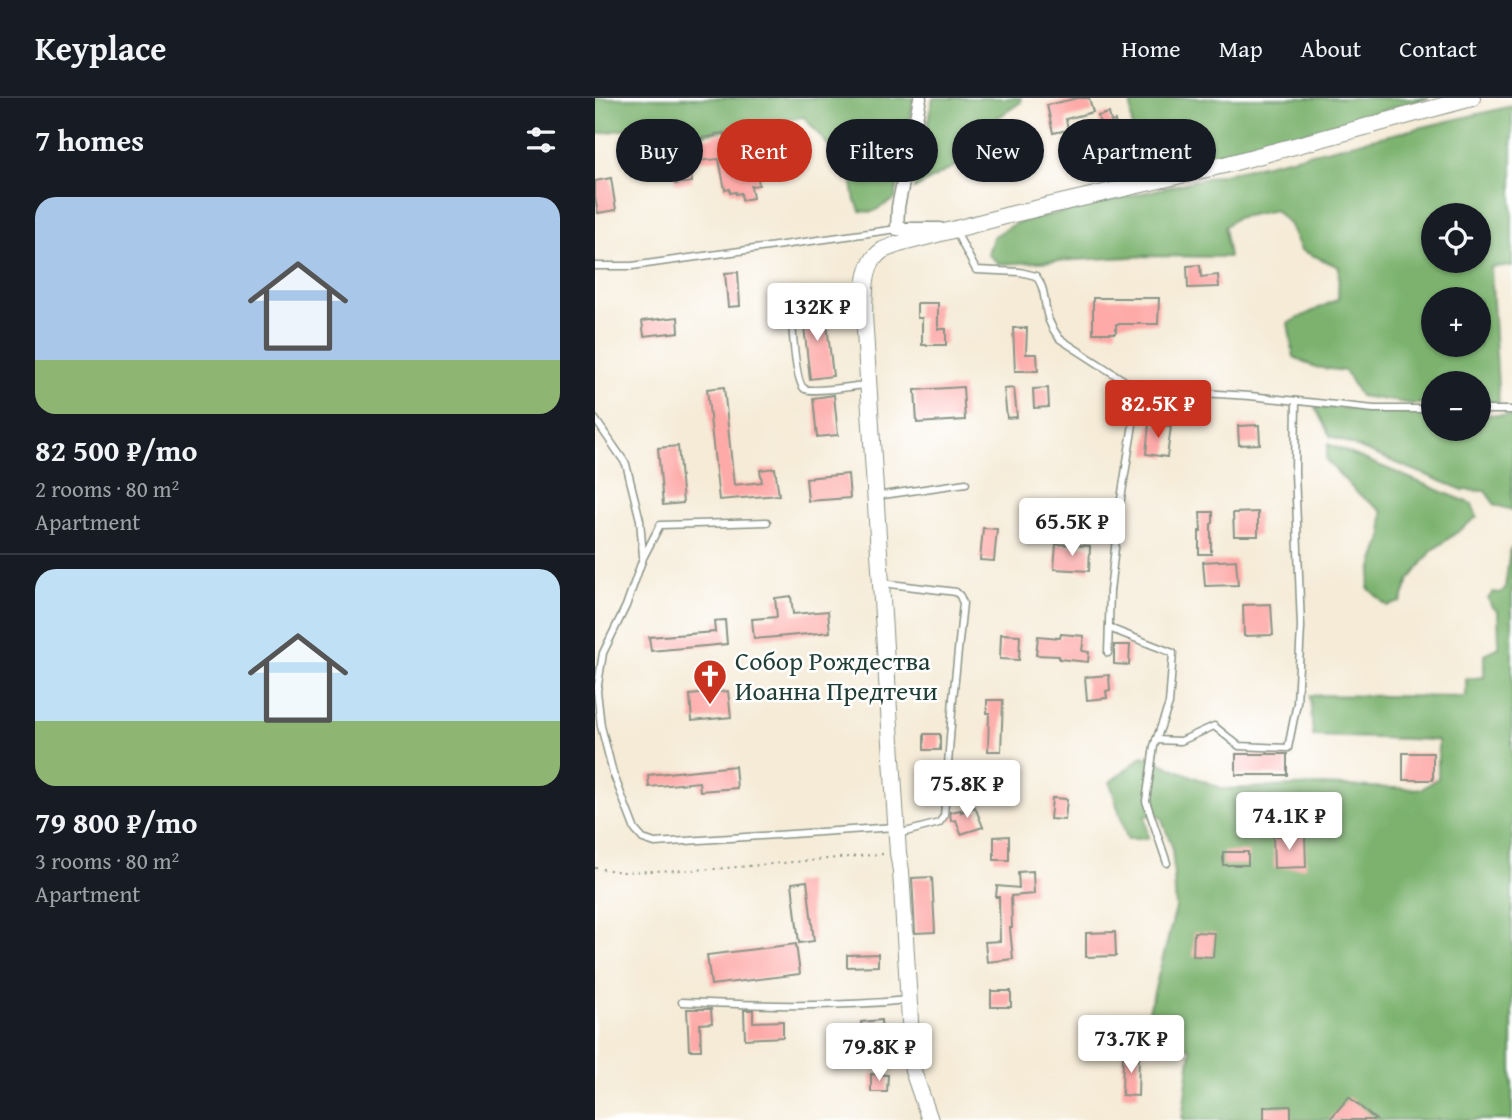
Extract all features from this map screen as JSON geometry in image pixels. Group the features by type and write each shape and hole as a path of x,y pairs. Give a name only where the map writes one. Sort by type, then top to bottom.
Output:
{"street":[{"path":"921,98 898,207 897,229 955,229"},
{"path":"930,1120 913,1071 864,315 866,279 871,262 882,251 899,244 1224,165 1472,98"}],"lane":[{"path":"595,266 632,266 897,229"},
{"path":"955,229 976,270 1020,272 1036,276 1042,287 1052,329 1060,340 1128,383 1169,391 1250,396 1374,409 1421,409"},
{"path":"791,309 800,386 814,390 868,384"},
{"path":"1108,653 1110,591 1139,387"},
{"path":"1157,740 1181,741 1214,726 1239,746 1288,748 1297,703 1301,627 1295,472 1296,401"},
{"path":"1491,410 1512,410"},
{"path":"595,419 626,464 640,520 643,558"},
{"path":"874,497 965,484"},
{"path":"767,522 660,525 643,558 627,606 603,653 597,691 601,726 613,773 635,830 648,841 655,843 897,831 939,823 944,816 963,603 956,592 880,582"},
{"path":"1109,628 1173,653 1168,704 1157,740 1146,801 1167,863"},
{"path":"682,1002 780,1006 878,1003 909,999"}],"path":[{"path":"595,868 622,872 715,869 898,852"}],"green space":[{"path":"595,98 914,98 910,119 826,119 826,143 812,126 812,119 804,117 717,119 717,132 703,134 703,119 616,119 616,131 595,134"},
{"path":"933,98 1021,98 1021,102 996,119 952,119 952,168 938,176 938,119 929,119"},
{"path":"1131,98 1429,98 1216,156 1216,119 1131,119"},
{"path":"1512,106 1512,266 1491,267 1499,405 1491,405 1491,371 1421,371 1421,404 1413,404 1360,396 1345,371 1314,367 1294,357 1288,323 1338,299 1339,267 1301,250 1290,225 1275,210 1236,218 1224,227 1229,257 1149,256 999,264 988,254 993,237 1016,223 1190,182 1216,182 1216,176"},
{"path":"852,182 898,182 895,199 872,212 860,211 855,201"},
{"path":"915,182 926,182 914,189"},
{"path":"1315,407 1421,411 1421,441 1491,441 1491,415 1512,416 1512,510 1495,505 1485,491 1463,490 1330,436"},
{"path":"1328,444 1472,504 1477,517 1432,551 1409,580 1401,602 1387,606 1368,588 1383,536 1382,511 1357,493 1326,460"},
{"path":"1512,547 1512,1120 1182,1120 1191,1049 1146,1022 1176,908 1172,846 1161,817 1145,815 1148,839 1127,839 1110,782 1143,756 1223,789 1319,785 1422,789 1438,778 1438,740 1313,736 1310,695 1466,697 1466,679 1484,677 1484,654 1499,647 1498,611 1488,599 1493,592 1501,593 1505,588"}],"building":[{"path":"1089,98 1093,112 1058,119 1058,132 1053,133 1047,105"},
{"path":"1109,113 1110,119 1099,119 1098,116"},
{"path":"715,134 717,159 703,160 703,138"},
{"path":"611,178 616,210 598,213 595,181"},
{"path":"723,182 758,182 759,185 751,186 753,198 742,200 741,193 725,190"},
{"path":"1200,265 1201,277 1218,275 1219,287 1188,288 1187,266"},
{"path":"738,272 740,306 728,307 725,273"},
{"path":"1093,298 1159,298 1158,324 1116,324 1116,333 1093,333"},
{"path":"917,303 938,303 938,329 946,329 946,345 922,345 922,318 917,318"},
{"path":"825,307 833,376 810,379 802,309"},
{"path":"678,317 679,332 644,336 642,321"},
{"path":"1013,328 1027,328 1026,354 1037,354 1038,371 1015,371"},
{"path":"724,387 734,485 762,482 760,470 775,468 779,495 719,500 707,389"},
{"path":"963,387 965,420 917,423 915,390"},
{"path":"1014,388 1017,417 1007,418 1004,389"},
{"path":"1048,388 1049,407 1034,408 1033,389"},
{"path":"834,395 838,435 817,437 813,398"},
{"path":"1149,424 1171,426 1167,457 1146,454"},
{"path":"1259,425 1260,444 1239,445 1238,426"},
{"path":"678,446 683,503 663,505 658,448"},
{"path":"848,474 850,498 808,501 806,478"},
{"path":"1200,512 1213,512 1211,554 1199,554"},
{"path":"1258,512 1258,536 1234,536 1233,513"},
{"path":"983,528 997,529 994,561 980,560"},
{"path":"1056,544 1090,546 1089,571 1054,569"},
{"path":"1236,560 1238,585 1205,586 1203,562"},
{"path":"791,596 793,614 828,611 830,632 754,639 752,619 777,617 775,598"},
{"path":"1271,604 1273,635 1244,636 1243,605"},
{"path":"725,620 727,644 651,651 649,637 715,632 714,621"},
{"path":"1001,634 1020,635 1019,660 1000,659"},
{"path":"1061,634 1084,636 1082,651 1089,652 1088,662 1036,655 1038,636 1060,638"},
{"path":"1114,645 1130,645 1129,665 1114,664"},
{"path":"1109,675 1110,690 1106,691 1107,698 1087,700 1085,677"},
{"name":"Собор Рождества Иоанна Предтечи","path":"728,691 731,717 692,721 690,695"},
{"path":"987,700 1003,700 1001,751 988,751"},
{"path":"924,734 940,734 940,750 924,750"},
{"path":"1403,753 1433,753 1433,780 1403,780"},
{"path":"1236,754 1287,754 1287,775 1236,775"},
{"path":"735,766 737,788 700,791 699,782 649,787 648,775"},
{"path":"1052,798 1067,799 1065,820 1050,819"},
{"path":"975,807 983,827 961,834 956,820 951,821 950,812 961,812"},
{"path":"1305,835 1306,867 1274,868 1273,836"},
{"path":"1009,836 1009,860 994,860 994,837"},
{"path":"1223,852 1248,852 1248,865 1223,865"},
{"path":"1033,871 1034,894 1011,896 1013,959 987,962 985,942 1000,941 997,886 1019,888 1018,872"},
{"path":"932,877 935,932 915,933 912,878"},
{"path":"807,881 814,941 799,943 792,883"},
{"path":"1115,932 1116,956 1086,957 1086,933"},
{"path":"1194,932 1215,933 1213,957 1193,956"},
{"path":"796,944 800,974 711,985 707,955"},
{"path":"878,954 878,966 847,967 847,955"},
{"path":"991,991 1011,991 1011,1007 991,1007"},
{"path":"687,1009 711,1009 712,1023 700,1024 701,1050 689,1050"},
{"path":"744,1010 753,1010 753,1022 783,1021 783,1037 745,1039"},
{"path":"881,1020 883,1042 863,1044 861,1022"},
{"path":"1123,1054 1139,1055 1138,1096 1122,1095"},
{"path":"871,1074 888,1075 887,1092 871,1092"},
{"path":"1349,1097 1376,1120 1329,1120"},
{"path":"1291,1106 1291,1120 1264,1120 1264,1107"}],"place":[{"name":"Собор Рождества Иоанна Предтечи","path":"710,706"}]}
